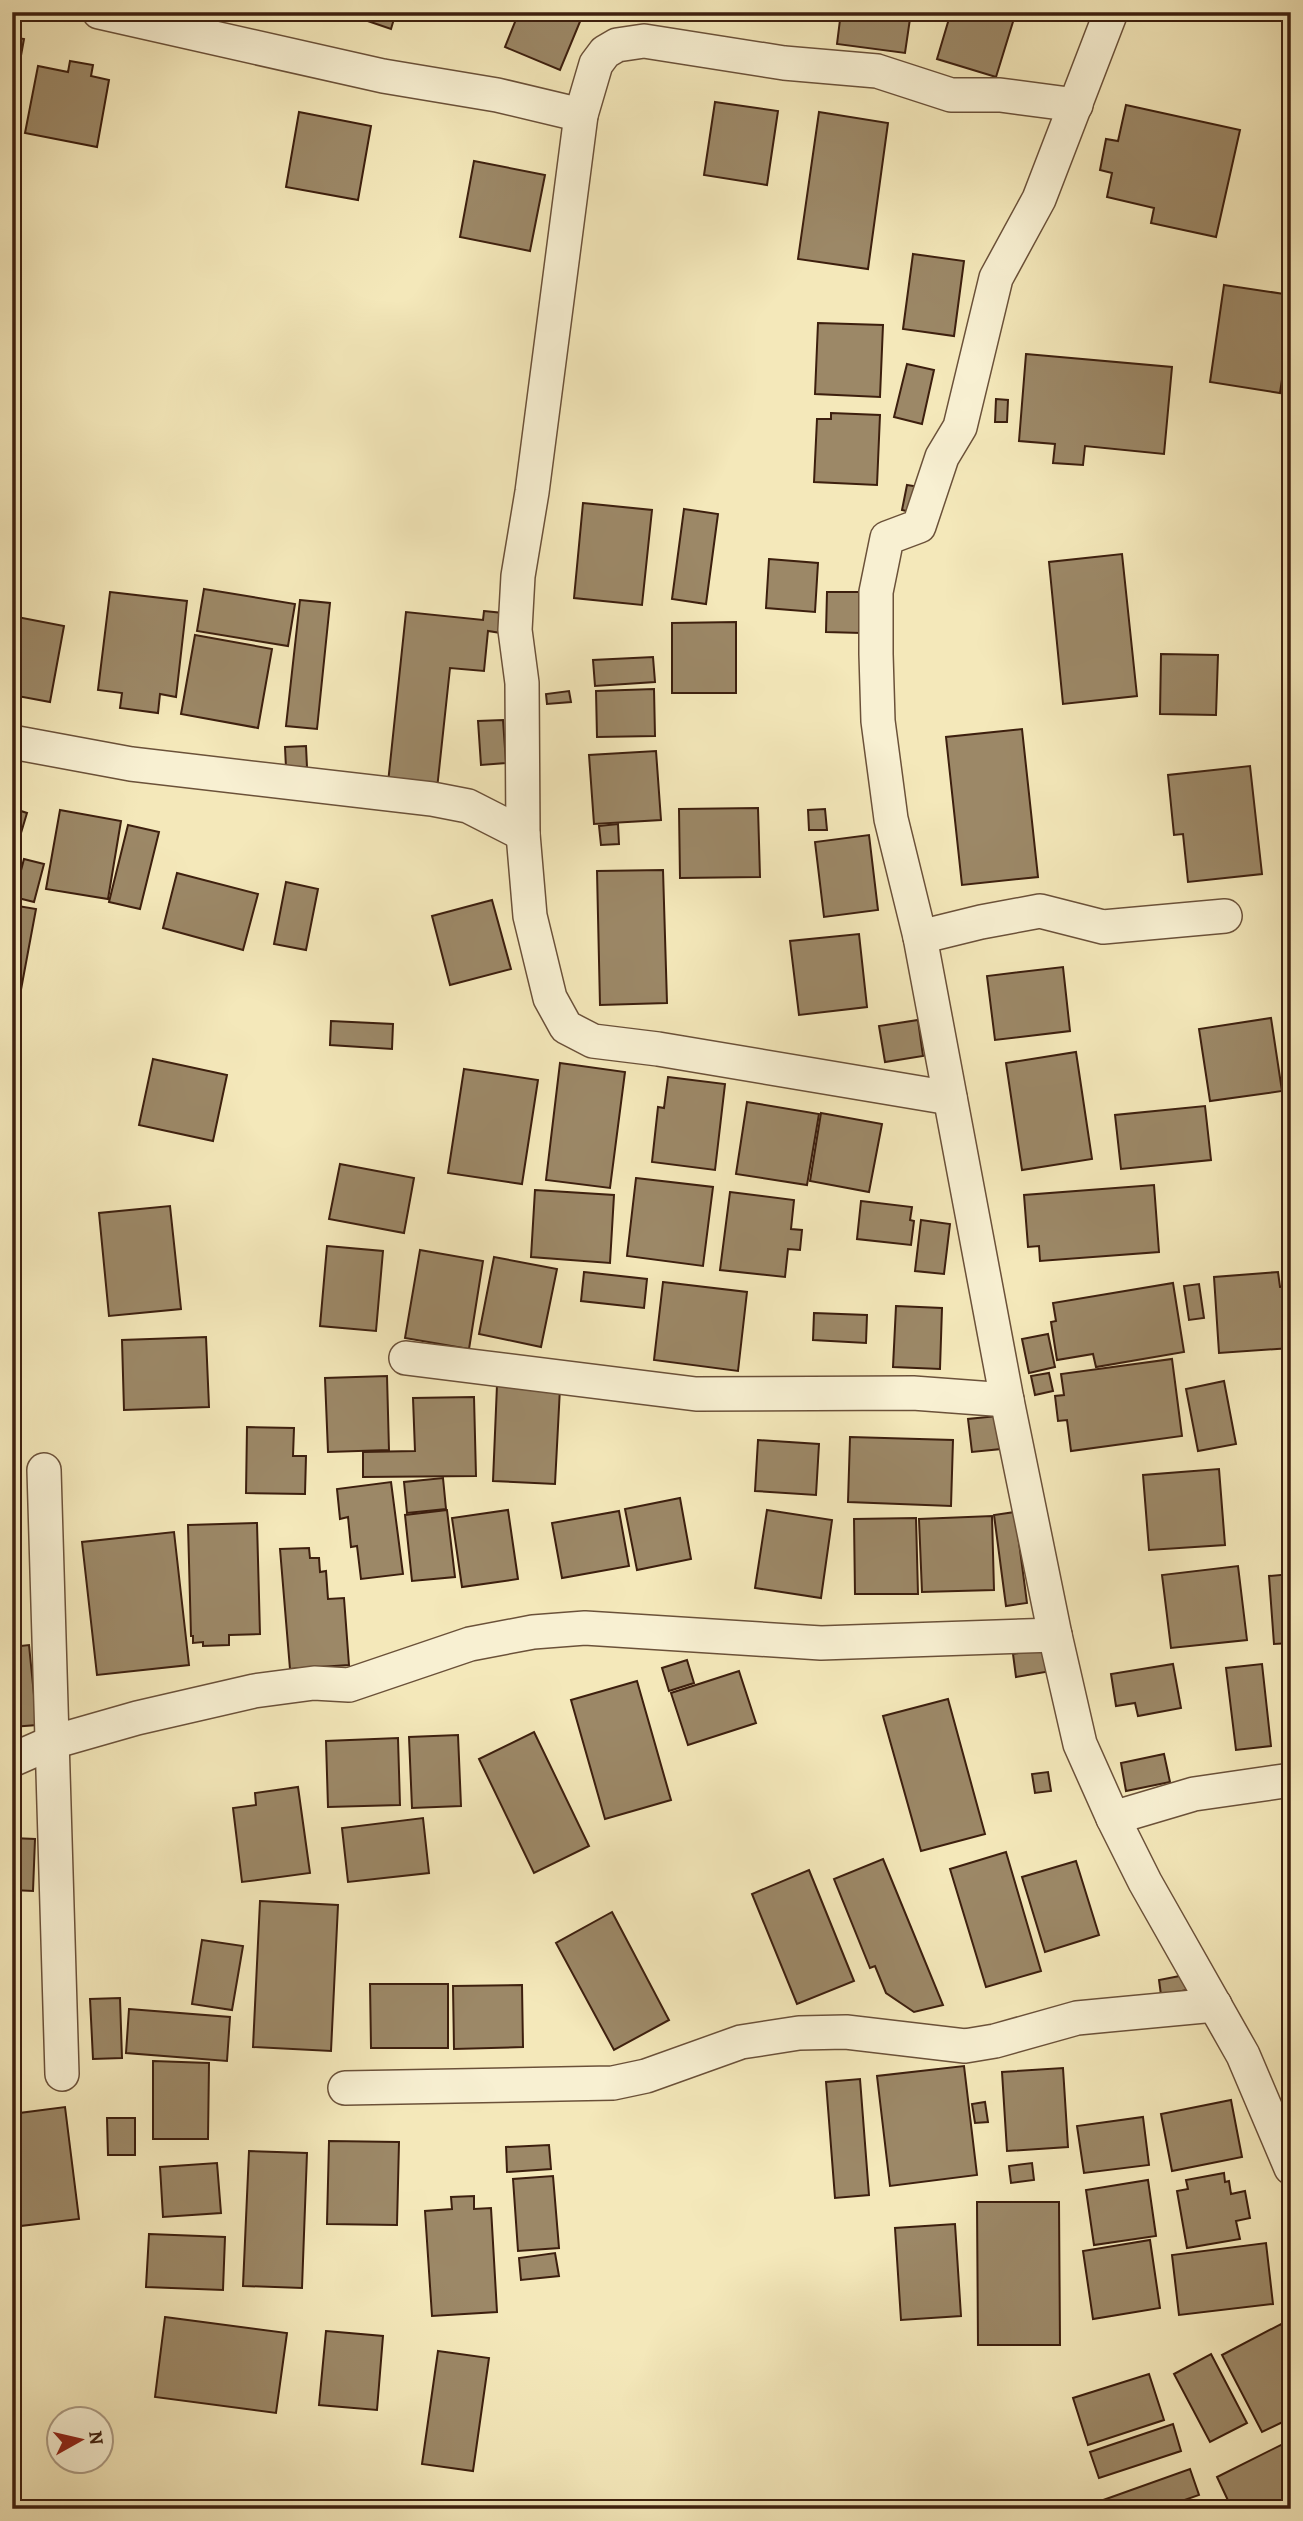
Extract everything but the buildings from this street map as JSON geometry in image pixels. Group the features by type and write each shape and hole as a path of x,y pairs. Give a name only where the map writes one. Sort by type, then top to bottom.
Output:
{"street":[{"path":"99,12 383,76 496,95 581,115"},
{"path":"1111,12 1039,199 996,278 960,427 942,457 919,526 887,538 876,592 878,721 891,819 920,937 1007,1400 1080,1744 1112,1818 1145,1882 1243,2055 1291,2168"},
{"path":"950,1098 658,1048 593,1041 566,1027 550,998 530,916 523,834 522,683 515,630 517,576 532,492 581,115 596,64 605,52 617,45 644,41 784,63 877,71 951,95 1000,95 1076,105"},
{"path":"12,742 131,764 432,799 468,806 523,834"},
{"path":"920,937 1040,911 1103,926 1225,916"},
{"path":"406,1358 696,1394 913,1393 1007,1400"},
{"path":"44,1470 62,2074"},
{"path":"12,1760 53,1742 137,1717 254,1691 314,1683 349,1685 470,1644 533,1632 584,1628 821,1643 1055,1635"},
{"path":"1112,1818 1194,1794 1291,1780"},
{"path":"345,2088 613,2083 646,2076 741,2042 799,2033 846,2032 965,2046 995,2041 1077,2018 1215,2005"}]}
